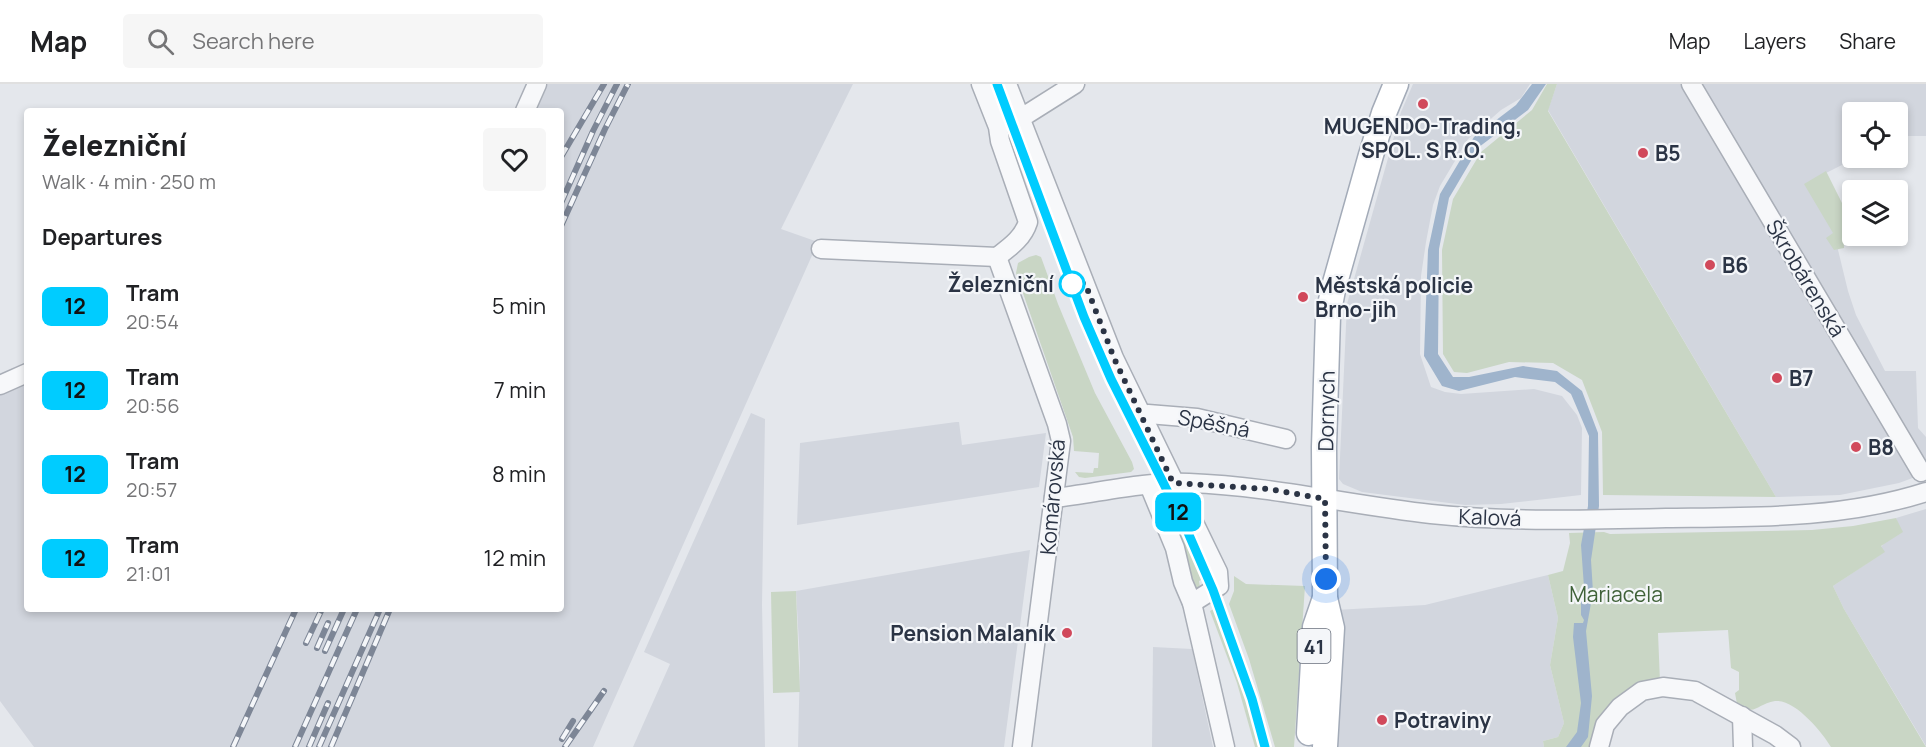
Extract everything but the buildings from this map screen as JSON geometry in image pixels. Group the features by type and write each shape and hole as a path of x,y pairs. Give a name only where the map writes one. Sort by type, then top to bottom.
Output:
{"main road":[{"name":"Dornych","path":"1325,747 1332,628 1325,598 1325,402 1330,302 1377,133 1396,84"},
{"name":"41","path":"1308,747 1315,627 1325,598"}],"street":[{"path":"526,108 537,84"},
{"path":"821,249 997,257 1015,243 1026,230 1028,222 1000,141 998,127 981,84"},
{"path":"1007,84 1110,351 1220,578 1217,588 1192,603"},
{"path":"998,127 1020,118 1075,84"},
{"name":"Škrobárenská","path":"1691,84 1921,472"},
{"name":"Komárovská","path":"997,257 1060,434 1061,448 1023,747"},
{"path":"0,385 24,374"},
{"name":"Spěšná","path":"1142,416 1148,414 1175,415 1208,420 1286,439"},
{"name":"Kalová","path":"1054,498 1173,483 1268,489 1349,504 1452,516 1612,519 1826,513 1881,505 1926,492"},
{"path":"1149,485 1175,548 1192,603 1225,747"},
{"path":"1599,747 1605,725 1620,707 1642,691 1663,687 1695,692 1742,716 1791,747"},
{"path":"1742,716 1743,747"}],"shaded area":[{"path":"548,84 853,84 781,229 818,242 593,747 34,747 0,701 0,380 24,372 24,612 564,612 564,108 537,108"},
{"path":"1413,84 1530,84 1521,98 1501,110 1468,139 1440,186 1433,205 1421,276 1420,354 1431,387 1445,392 1461,394 1534,389 1562,396 1577,415 1582,428 1581,495 1501,504 1465,505 1362,492 1343,484 1339,479 1347,304 1401,112"},
{"path":"1557,84 1926,84 1926,136 1908,136 1908,102 1842,102 1842,165 1826,173 1831,221 1856,315 1885,371 1916,371 1918,428 1926,437 1926,473 1899,483 1840,495 1776,497 1548,110"},
{"path":"751,413 765,419 762,605 765,747 633,747 670,664 644,652"},
{"path":"959,422 962,445 1046,433 1039,487 797,525 800,443"},
{"path":"1926,509 1926,746 1844,609 1833,586 1884,552 1881,547 1899,527 1896,518"},
{"path":"1030,550 1004,747 798,747 800,661 796,591"},
{"path":"1548,575 1558,618 1550,665 1564,723 1558,737 1543,741 1544,747 1334,747 1335,610 1425,605"},
{"path":"1153,647 1192,649 1213,747 1152,747"}],"green space":[{"path":"1547,84 1557,84 1548,111 1776,497 1603,495 1602,432 1582,380 1553,363 1509,362 1467,373 1454,372 1443,354 1442,250 1453,199 1481,152 1532,110"},
{"path":"1826,171 1842,203 1842,246 1844,248 1834,250 1826,238 1833,233 1804,184"},
{"path":"1036,255 1041,257 1095,393 1132,462 1134,469 1131,472 1085,478 1079,477 1075,472 1093,473 1094,468 1098,468 1099,453 1074,451 1073,437 1016,273 1018,263"},
{"path":"1176,500 1210,575 1199,581 1200,587 1192,591 1164,506"},
{"name":"Mariacela","path":"1896,518 1903,532 1881,546 1885,552 1833,586 1844,609 1926,747 1831,747 1815,725 1791,705 1775,701 1752,710 1743,708 1737,704 1735,693 1739,690 1739,672 1731,668 1728,630 1658,633 1660,682 1602,716 1589,747 1544,747 1543,741 1558,737 1564,723 1550,665 1558,618 1548,575 1563,571 1570,543 1569,533 1812,530 1853,526"},
{"path":"1234,576 1246,584 1305,586 1294,747 1275,747 1249,659 1229,604 1234,591"},
{"path":"796,591 800,692 773,693 771,592"},
{"path":"1223,604 1254,692 1270,747 1255,747 1237,683 1210,611"}],"water":[{"path":"1532,84 1546,84 1528,110 1479,147 1449,198 1439,249 1438,354 1453,377 1469,377 1523,366 1557,371 1582,391 1598,433 1599,506 1591,560 1593,592 1586,631 1592,696 1588,737 1581,747 1566,747 1577,732 1581,703 1573,637 1574,623 1583,623 1584,620 1581,615 1584,587 1581,545 1588,506 1589,436 1571,394 1555,382 1515,377 1459,391 1442,386 1424,356 1428,250 1440,194 1474,137 1516,105"}],"tram line":[{"name":"12","path":"997,84 1084,317 1111,379 1186,528 1213,590 1252,699 1265,747"},
{"path":"1164,483 1221,613 1245,679 1265,747"}],"railway":[{"path":"564,152 604,84"},
{"path":"564,196 617,84"},
{"path":"564,219 628,84"},
{"path":"233,747 295,612"},
{"path":"306,643 321,612"},
{"path":"325,651 343,612"},
{"path":"295,747 356,612"},
{"path":"319,747 379,612"},
{"path":"331,747 389,612"},
{"path":"317,648 328,623"},
{"path":"565,747 604,691"},
{"path":"309,747 328,703"},
{"path":"562,739 573,721"}],"place":[{"name":"MUGENDO-Trading, SPOL. S R.O.","path":"1423,104"},
{"name":"B5","path":"1643,153"},
{"name":"B6","path":"1710,265"},
{"name":"Železniční","path":"1072,284"},
{"name":"Městská policie Brno-jih","path":"1303,297"},
{"name":"B7","path":"1777,378"},
{"name":"B8","path":"1856,447"},
{"name":"Pension Malaník","path":"1067,633"},
{"name":"Potraviny","path":"1382,720"}],"route":[{"path":"1072,284 1085,283 1114,358 1173,483 1268,489 1325,499 1326,579"}]}
